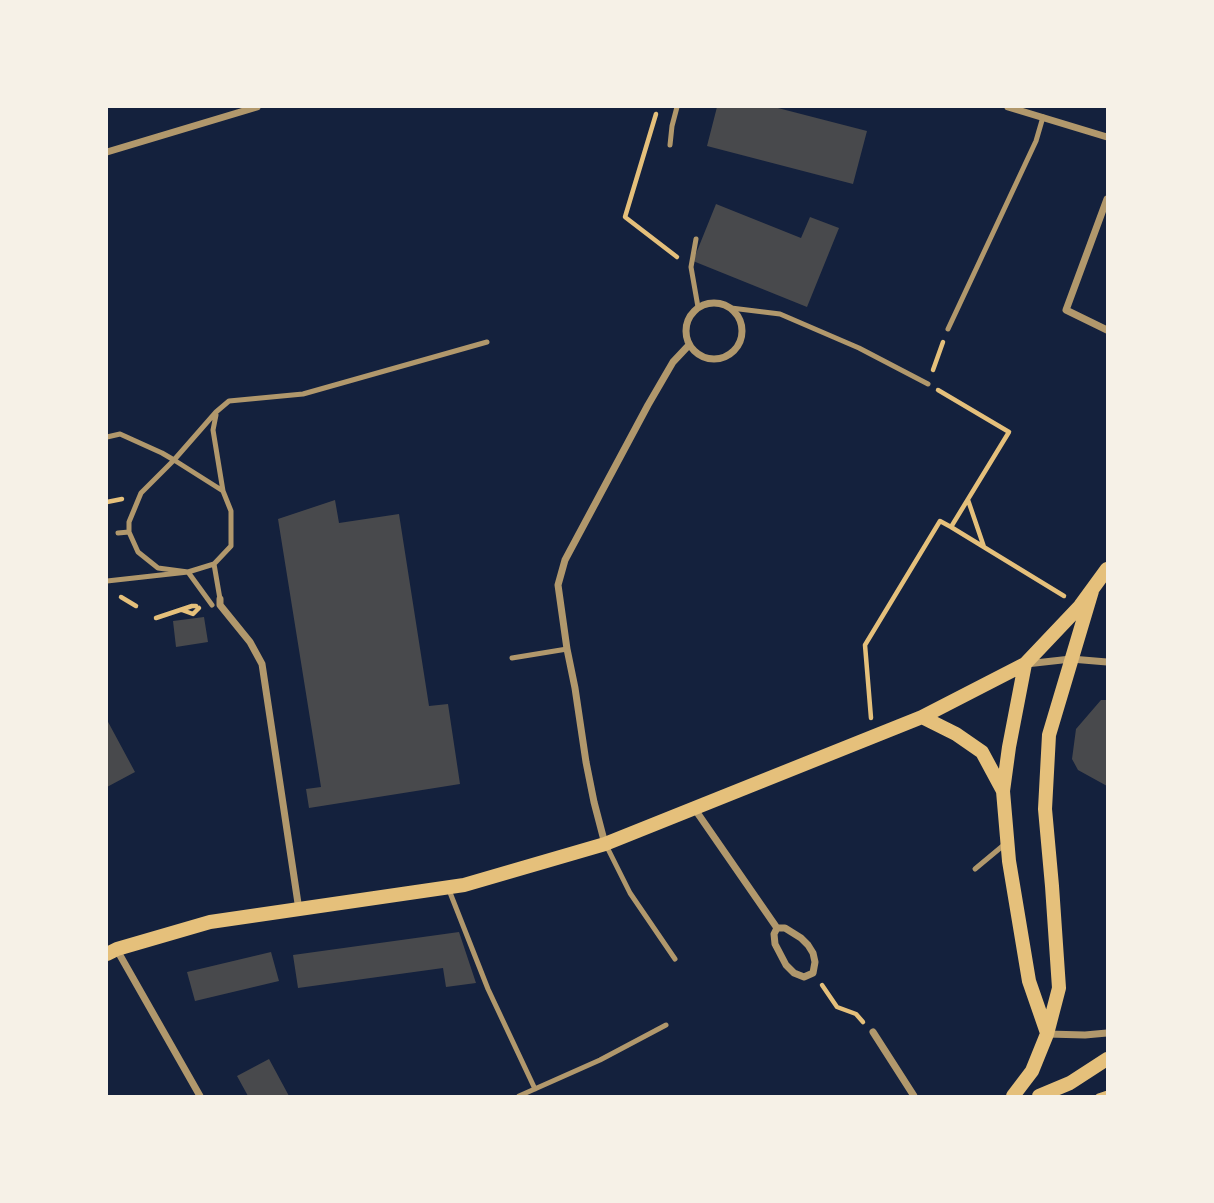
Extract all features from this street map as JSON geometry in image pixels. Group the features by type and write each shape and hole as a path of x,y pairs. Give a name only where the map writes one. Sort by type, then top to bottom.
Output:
{"main road":[{"path":"112,951 210,922 464,885 605,844 922,717 1025,664 1080,606 1107,569"},
{"path":"1013,1096 1032,1071 1047,1034 1059,988 1045,809 1049,735 1092,591"},
{"path":"1025,664 1003,791 1009,861 1030,981 1047,1034"},
{"path":"922,717 956,734 982,752 1003,791"},
{"path":"1038,1096 1070,1083 1107,1059"}],"street":[{"path":"107,152 257,107"},
{"path":"1008,107 1107,137"},
{"path":"1107,200 1066,310 1107,330"},
{"path":"717,302 732,308 738,315 743,327 742,337 728,356 712,360 694,352 689,345 686,326 691,314 698,307 717,302"},
{"path":"605,844 594,802 558,585 565,560 648,405 673,362 689,345"},
{"path":"217,603 250,642 262,664 299,910"},
{"path":"1025,664 1070,659 1107,662"},
{"path":"693,807 777,928"},
{"path":"777,928 785,928 808,945 815,962 813,973 804,977 794,973 786,965 775,944 774,934 777,928"},
{"path":"112,951 200,1096"},
{"path":"873,1032 914,1096"},
{"path":"1047,1034 1107,1033"}],"lane":[{"path":"670,145 677,107"},
{"path":"948,329 1036,141 1043,117"},
{"path":"696,239 691,267 698,307"},
{"path":"732,308 780,314 859,348 928,384"},
{"path":"217,603 188,572 158,568 138,552 129,531 129,522 141,493 216,412 229,401 303,394 487,342"},
{"path":"107,581 188,572 214,564 231,546 231,510 223,491 213,430 216,412"},
{"path":"107,437 120,434 162,453 223,491"},
{"path":"118,533 129,531"},
{"path":"214,564 217,603"},
{"path":"512,657 567,649"},
{"path":"975,869 1008,842"},
{"path":"605,844 630,893 675,959"},
{"path":"448,888 488,989 535,1090"},
{"path":"519,1096 600,1060 666,1024"}],"path":[{"path":"659,107 625,217 691,267"},
{"path":"948,329 928,384 1009,432 951,527"},
{"path":"968,500 984,547"},
{"path":"872,737 865,645 940,521 1080,606"},
{"path":"121,597 136,606"},
{"path":"156,618 182,610"},
{"path":"813,973 837,1007 856,1014 873,1032"},
{"path":"1098,1096 1107,1093"}],"building":[{"path":"717,107 774,107 867,131 853,184 707,146"},
{"path":"716,204 801,238 810,217 839,228 807,307 693,261"},
{"path":"335,500 339,523 399,514 429,706 448,704 460,784 309,808 306,789 321,787 278,519"},
{"path":"204,617 208,642 176,647 173,621"},
{"path":"1101,700 1107,700 1107,786 1078,770 1072,759 1076,729"},
{"path":"107,720 135,772 107,787"},
{"path":"459,932 476,983 446,987 443,968 298,988 293,955"},
{"path":"271,952 279,981 195,1001 187,972"},
{"path":"269,1059 289,1096 248,1096 237,1076"}]}
